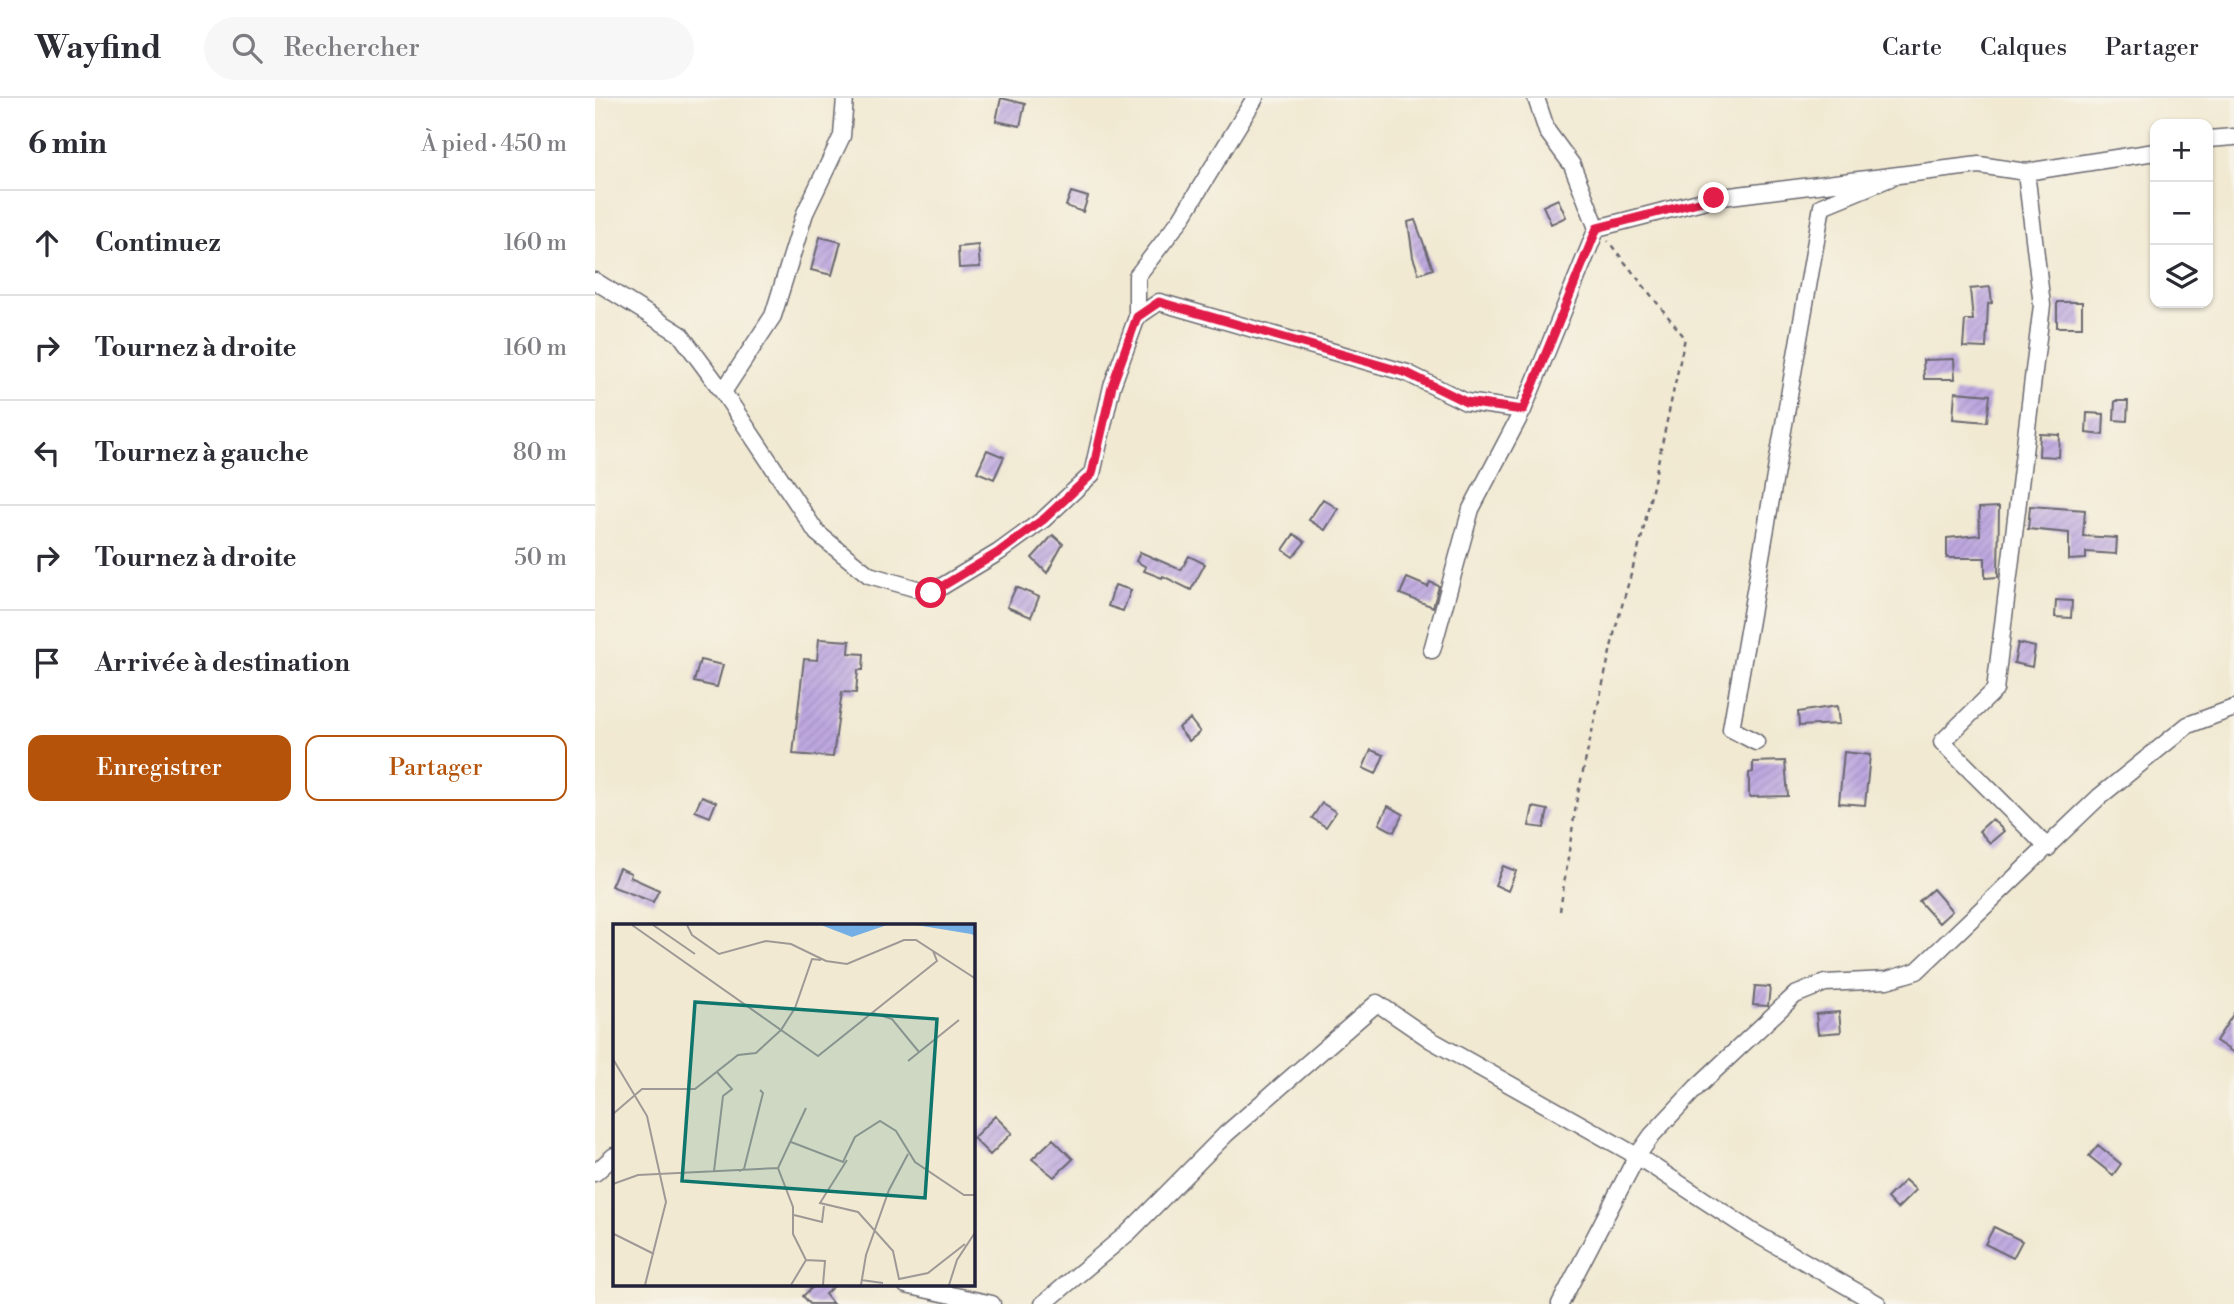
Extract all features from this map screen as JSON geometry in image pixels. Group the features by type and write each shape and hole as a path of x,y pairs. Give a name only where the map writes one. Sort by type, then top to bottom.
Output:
{"street":[{"path":"723,392 773,316 805,214 842,136 845,98"},
{"path":"595,281 680,334 723,392 817,533 869,575 931,593 999,552 1044,519 1092,474 1112,386 1137,317 1137,276 1181,219 1255,98"},
{"path":"1432,650 1471,509 1523,410 1597,228 1572,165 1547,131 1536,98"},
{"path":"2213,139 2234,137"},
{"path":"1597,228 1714,198 1979,165 2026,172 2150,153"},
{"path":"2026,172 2042,304 2030,386 1996,690 1942,742 2048,848"},
{"path":"1756,743 1731,729 1822,206 1890,178"},
{"path":"1137,317 1159,302 1172,305 1407,373 1466,402 1523,410"},
{"path":"1560,1304 1637,1156 1652,1135 1697,1087 1795,995 1825,983 1887,979 1917,971 2099,797 2188,725 2234,708"},
{"path":"1043,1304 1129,1232 1226,1134 1377,1003 1431,1040 1637,1156 1753,1232 1878,1304"},
{"path":"595,1173 613,1157"},
{"path":"911,1286 992,1304"}],"path":[{"path":"1560,911 1580,785 1615,630 1642,536 1685,338 1597,228"}],"building":[{"path":"1001,98 1025,104 1020,126 996,121"},
{"path":"1071,192 1088,197 1083,212 1066,206"},
{"path":"1558,199 1566,217 1551,224 1543,206"},
{"path":"1415,220 1433,269 1419,274 1413,257 1408,222"},
{"path":"820,237 841,242 832,275 811,270"},
{"path":"978,245 980,267 959,268 958,247"},
{"path":"1990,287 1992,303 1988,304 1986,348 1963,347 1965,320 1973,320 1970,289"},
{"path":"2057,302 2082,302 2082,327 2057,327"},
{"path":"1954,359 1955,379 1924,379 1923,360"},
{"path":"1955,392 1990,395 1987,422 1953,419"},
{"path":"2115,401 2128,401 2127,421 2114,420"},
{"path":"2087,413 2104,414 2103,435 2086,433"},
{"path":"2040,434 2060,435 2059,457 2039,456"},
{"path":"987,450 1004,457 994,479 977,472"},
{"path":"1323,499 1338,509 1325,530 1309,520"},
{"path":"2030,506 2085,510 2083,536 2117,538 2116,554 2086,552 2086,559 2069,560 2069,533 2028,529"},
{"path":"1999,507 1998,577 1985,578 1985,558 1947,558 1947,538 1980,535 1979,508"},
{"path":"1294,534 1305,542 1293,557 1283,550"},
{"path":"1053,535 1063,544 1047,573 1032,558"},
{"path":"1140,552 1181,570 1189,556 1205,564 1191,590 1163,576 1162,578 1144,571 1146,567 1136,561"},
{"path":"1407,578 1428,587 1430,582 1439,586 1433,607 1400,594"},
{"path":"1115,585 1131,590 1123,611 1108,606"},
{"path":"1016,587 1039,597 1031,617 1007,607"},
{"path":"2056,600 2072,601 2071,618 2055,617"},
{"path":"819,639 850,641 849,653 864,654 863,670 858,670 856,693 842,692 833,757 793,754 804,659 817,660"},
{"path":"2018,643 2035,647 2032,667 2014,663"},
{"path":"700,660 723,665 717,687 694,682"},
{"path":"1837,706 1839,724 1799,726 1798,712"},
{"path":"1190,719 1200,732 1189,741 1178,728"},
{"path":"1371,750 1384,755 1376,774 1363,768"},
{"path":"1844,752 1870,755 1865,805 1839,803"},
{"path":"1785,761 1788,796 1749,797 1749,773 1753,772 1753,762"},
{"path":"702,796 716,802 710,817 695,811"},
{"path":"1322,803 1336,812 1326,827 1312,818"},
{"path":"1388,806 1403,814 1394,832 1379,824"},
{"path":"1533,807 1548,810 1544,828 1529,826"},
{"path":"1992,819 2004,831 1990,843 1979,831"},
{"path":"1503,866 1516,871 1508,891 1495,885"},
{"path":"619,868 631,873 630,877 659,890 653,902 611,886"},
{"path":"1933,889 1952,911 1939,923 1919,901"},
{"path":"1755,986 1770,987 1768,1006 1753,1005"},
{"path":"1839,1012 1841,1032 1818,1034 1816,1014"},
{"path":"2234,1013 2234,1053 2216,1041"},
{"path":"995,1116 1012,1133 990,1155 975,1140 975,1136"},
{"path":"1053,1139 1073,1159 1054,1177 1032,1159"},
{"path":"2098,1145 2121,1164 2113,1175 2089,1156"},
{"path":"1905,1180 1916,1190 1897,1209 1887,1198"},
{"path":"1994,1227 2022,1241 2013,1258 1985,1244"},
{"path":"814,1286 834,1286 825,1294 833,1304 810,1304 803,1296"}],"route":[{"path":"931,593 999,552 1044,519 1092,474 1112,386 1137,317 1159,302 1209,314 1407,373 1466,402 1523,410 1597,228 1714,198"}]}
